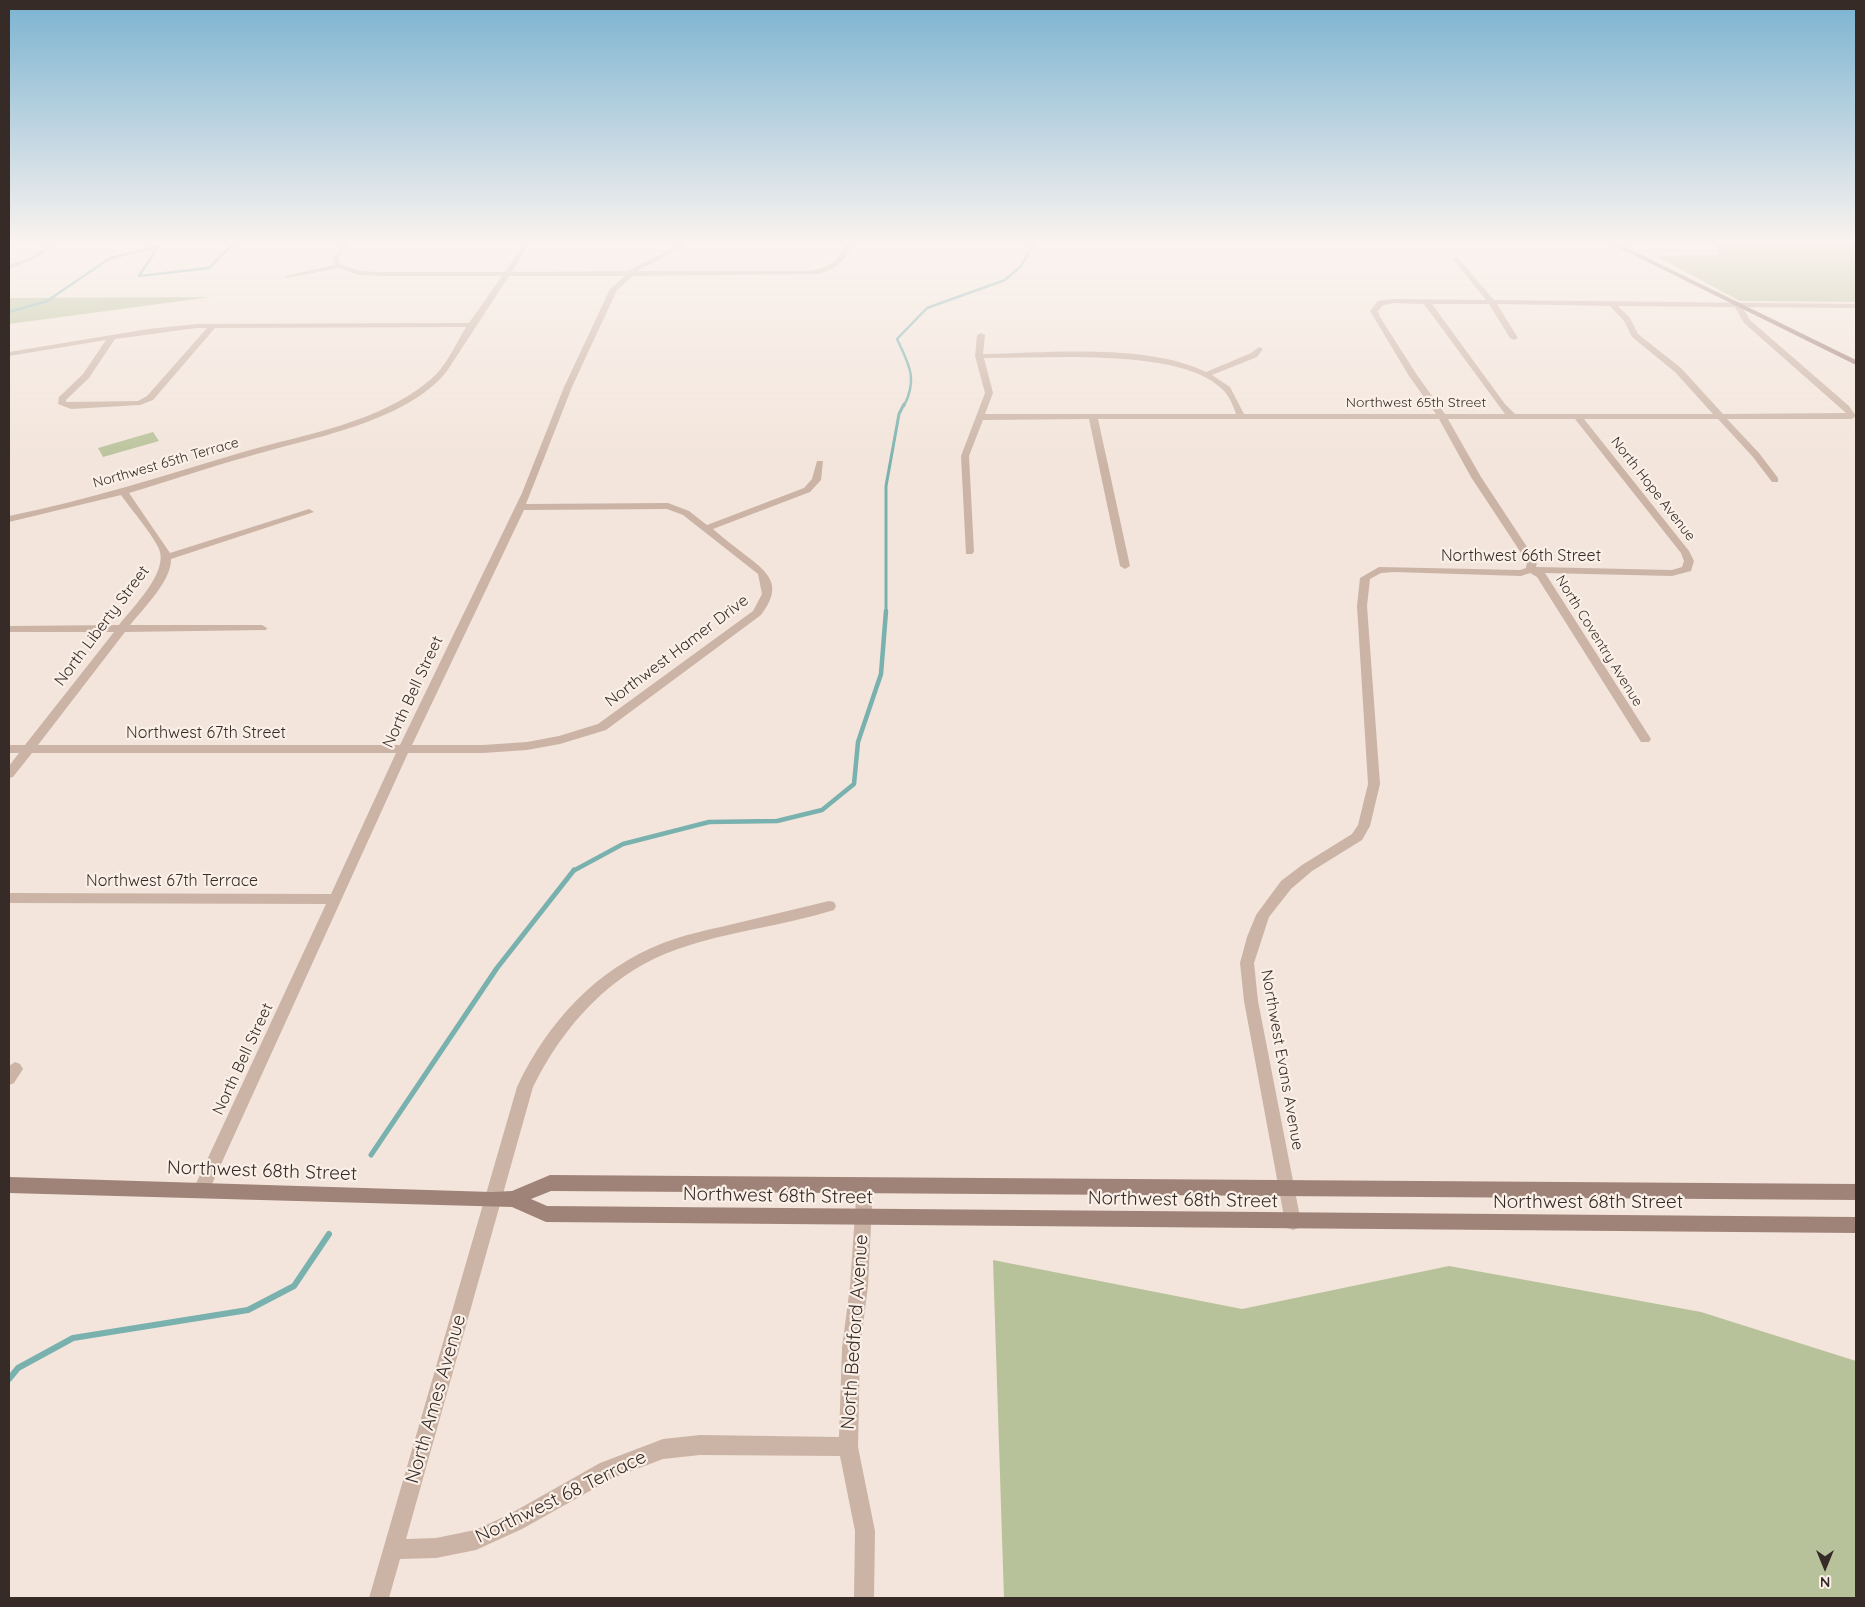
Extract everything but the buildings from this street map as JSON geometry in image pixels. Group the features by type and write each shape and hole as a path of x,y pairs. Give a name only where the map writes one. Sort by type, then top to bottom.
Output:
{"main road":[{"path":"1762,316 1856,362"},
{"name":"Northwest 68th Street","path":"9,1185 492,1200 513,1199 550,1183 1856,1192"},
{"name":"Northwest 68th Street","path":"513,1199 546,1214 1293,1222 1856,1225"}],"street":[{"name":"Northwest 65th Terrace","path":"9,519 123,491 384,411 426,387 444,371 478,316"},
{"name":"North Bell Street","path":"201,1190 404,749 518,507 527,493 568,387 602,316"},
{"name":"North Coventry Avenue","path":"1376,316 1413,376 1442,416 1476,477 1532,562 1531,570 1541,575 1645,739"},
{"path":"1436,316 1502,406 1513,417"},
{"path":"1498,316 1514,338"},
{"path":"1623,316 1635,335 1678,370 1775,480"},
{"name":"Northwest 65th Street","path":"980,417 1852,416 1846,408 1744,316"},
{"path":"9,354 169,329 213,326 471,325"},
{"path":"112,337 86,376 61,402 71,406 140,403 150,398 213,326"},
{"path":"969,552 965,456 989,393 979,356 982,335"},
{"path":"1206,375 1254,355 1259,349"},
{"path":"979,356 1132,357 1175,364 1206,375 1221,383 1237,405 1241,417"},
{"path":"1093,417 1125,566"},
{"name":"North Hope Avenue","path":"1578,417 1686,553 1689,562 1687,569 1672,573"},
{"path":"705,530 807,490 816,480 820,464"},
{"name":"North Liberty Street","path":"9,774 161,578 166,556 165,550 123,491"},
{"name":"Northwest Hamer Drive","path":"404,749 527,746 560,740 602,727 757,613 765,604 768,586 762,573 705,530 686,513 668,506 518,507"},
{"path":"166,556 309,512"},
{"name":"Northwest 66th Street","path":"1370,573 1394,569 1522,573 1531,570 1672,573"},
{"name":"Northwest Evans Avenue","path":"1293,1222 1252,1001 1248,963 1254,936 1263,915 1286,885 1307,868 1357,837 1364,826 1374,784 1362,606 1365,578 1370,573"},
{"path":"9,629 262,628"},
{"name":"Northwest 67th Street","path":"9,749 404,749"},
{"name":"Northwest 67th Terrace","path":"9,898 335,899"},
{"name":"North Ames Avenue","path":"379,1598 525,1087 536,1062 556,1031 588,997 617,974 661,950 685,941 829,906"},
{"name":"North Bedford Avenue","path":"864,1598 864,1530 848,1447 851,1348 859,1286 865,1185"},
{"name":"Northwest 68 Terrace","path":"394,1549 436,1548 476,1540 515,1522 607,1470 663,1449 700,1445 848,1447"}],"green space":[{"path":"9,316 69,316 9,324"},
{"path":"153,432 159,441 103,457 98,448"},
{"path":"993,1260 1242,1309 1449,1266 1701,1312 1856,1361 1856,1598 1004,1598"}],"waterway":[{"path":"904,406 911,379 908,364 897,339 919,316"},
{"path":"886,611 886,486 899,414 904,404"},
{"path":"573,871 623,844 709,822 777,821 822,810 854,784 858,742 881,674 886,611"},
{"path":"371,1155 497,968 573,871"},
{"path":"9,1379 18,1368 73,1338 248,1310 294,1286 329,1234"}]}
